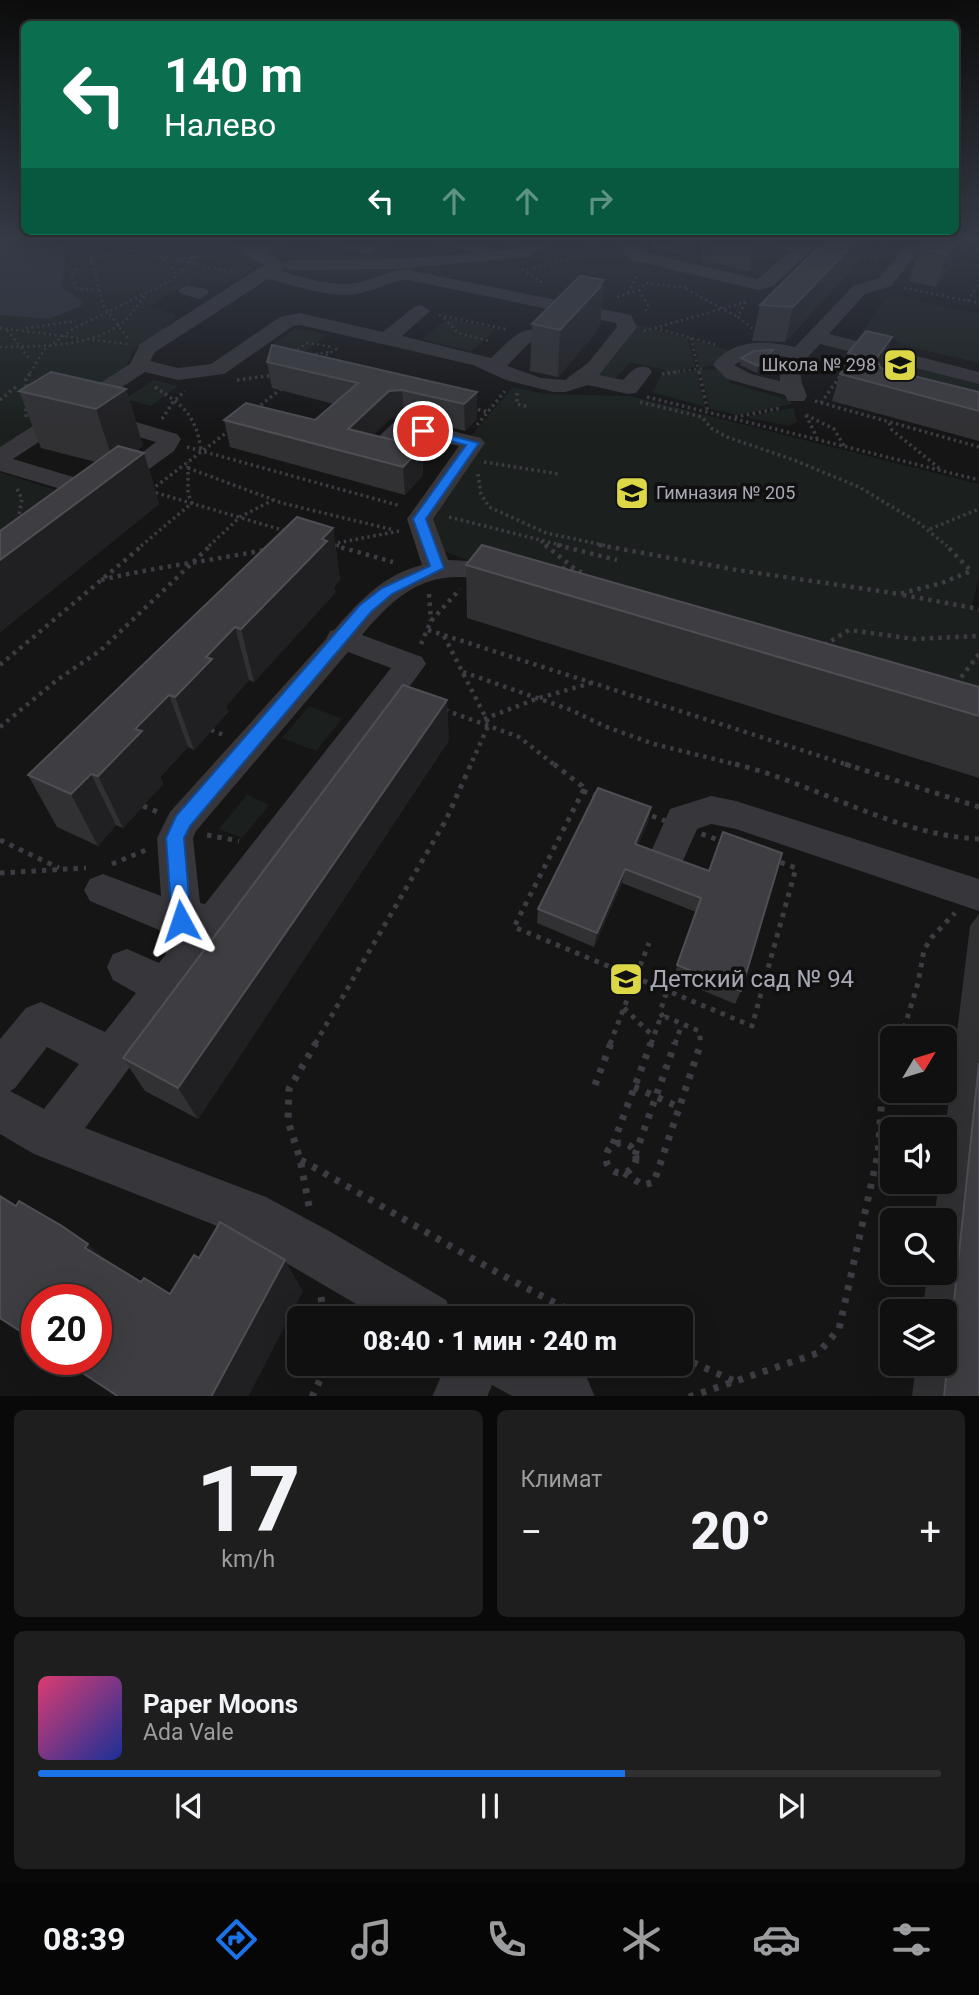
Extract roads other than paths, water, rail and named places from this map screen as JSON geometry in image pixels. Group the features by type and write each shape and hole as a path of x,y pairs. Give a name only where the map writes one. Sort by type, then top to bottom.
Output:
{"lane":[{"path":"183,301 180,304 183,312 196,317"},
{"path":"142,365 139,362 147,348 221,301"},
{"path":"558,301 624,319"},
{"path":"0,457 142,365 178,374 217,370 287,321 300,320 480,360 502,373 552,385 570,386 584,378 625,331 627,324 622,301"},
{"path":"799,354 772,347 740,351 723,365 725,370 735,376 800,398 788,376 790,366 849,301"},
{"path":"387,339 421,311"},
{"path":"493,368 522,339 534,334"},
{"path":"817,337 873,349 979,378"},
{"path":"887,379 901,358"},
{"path":"584,378 628,388 642,372"},
{"path":"71,411 169,439 166,446 76,511"},
{"path":"374,454 403,426 473,443 411,519 432,570"},
{"path":"0,463 109,488"},
{"path":"199,920 177,833 340,638 378,597 432,570 478,568 536,585"},
{"path":"50,1138 175,973 199,920 281,835 401,678 340,638"},
{"path":"673,840 683,819 712,810 725,812 977,895"},
{"path":"101,875 199,920"},
{"path":"127,967 175,973"},
{"path":"0,1073 41,1022 111,1058"},
{"path":"0,1109 50,1138 229,1205 314,1249 408,1306"},
{"path":"459,1396 469,1376"},
{"path":"530,1376 568,1396"}],"place":[{"name":"Школа № 298","path":"900,365"},
{"name":"Гимназия № 205","path":"632,493"},
{"name":"Детский сад № 94","path":"626,979"}]}
